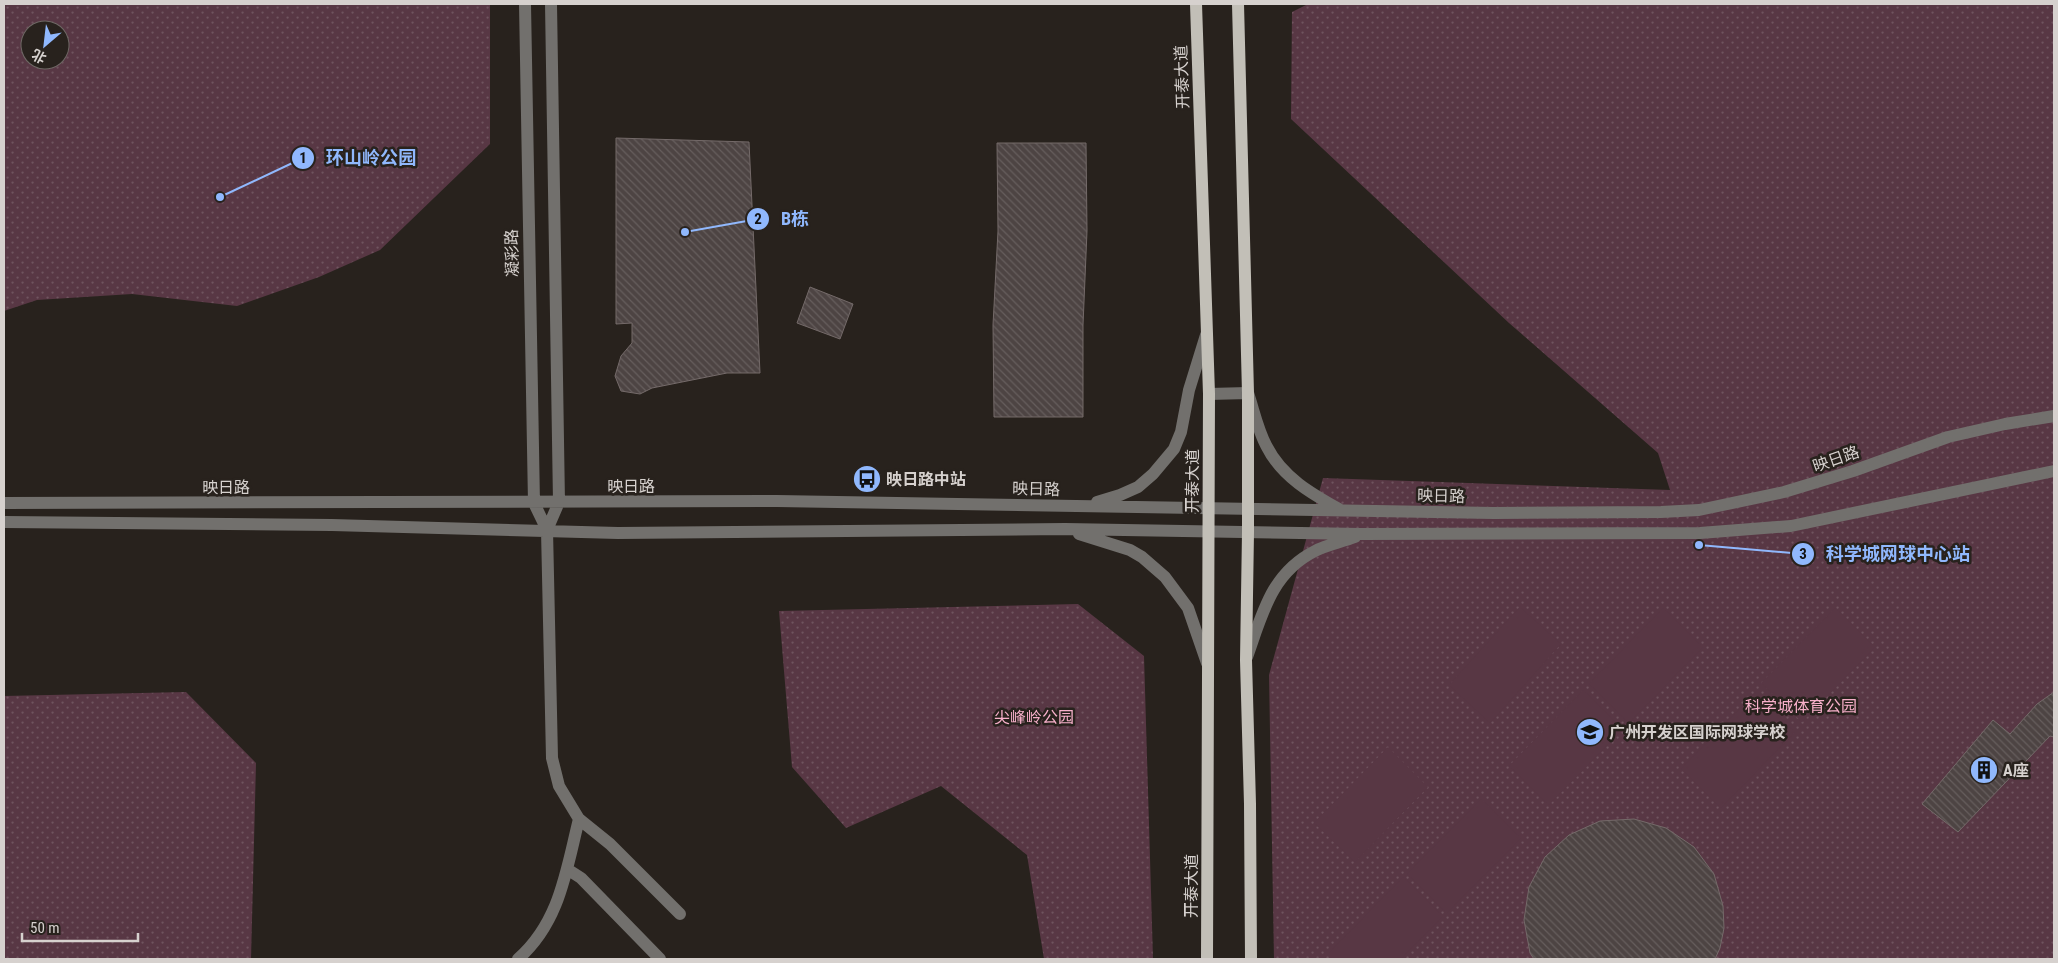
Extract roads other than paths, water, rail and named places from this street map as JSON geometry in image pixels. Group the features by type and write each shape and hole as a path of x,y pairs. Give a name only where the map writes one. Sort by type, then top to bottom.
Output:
{"main road":[{"name":"开泰大道","path":"1196,4 1209,394 1207,664 1208,959"},
{"path":"1238,4 1248,393 1246,660 1250,804 1251,959"}],"street":[{"name":"凝彩路","path":"525,4 534,502"},
{"path":"547,530 559,502 551,4"},
{"path":"1076,506 1099,502 1138,487 1153,474 1174,448 1181,432 1189,390 1206,335"},
{"path":"1209,394 1248,393 1267,448 1278,464 1308,492 1341,511"},
{"name":"映日路","path":"4,503 777,501 1248,507 1341,511 1661,512 1699,510 1784,492 1948,438 2005,424 2054,416"},
{"path":"4,522 342,525 646,533 1065,529 1361,534 1682,534 1791,526 2054,471"},
{"path":"534,502 547,530 552,758 559,786 578,819 610,844 680,914"},
{"path":"1065,529 1130,550 1156,567 1173,586 1188,608 1207,664"},
{"path":"1246,660 1273,589 1290,570 1314,552 1361,534"},
{"path":"518,959 534,946 562,892 578,819"},
{"path":"567,869 581,878 660,959"}],"place":[{"name":"环山岭公园","path":"220,197"},
{"name":"B栋","path":"685,232"},
{"name":"映日路中站","path":"867,479"},
{"name":"科学城网球中心站","path":"1699,545"},
{"name":"广州开发区国际网球学校","path":"1590,732"},
{"name":"A座","path":"1984,770"}],"park label":[{"name":"科学城体育公园","path":"1801,706"},
{"name":"尖峰岭公园","path":"1034,717"}]}
